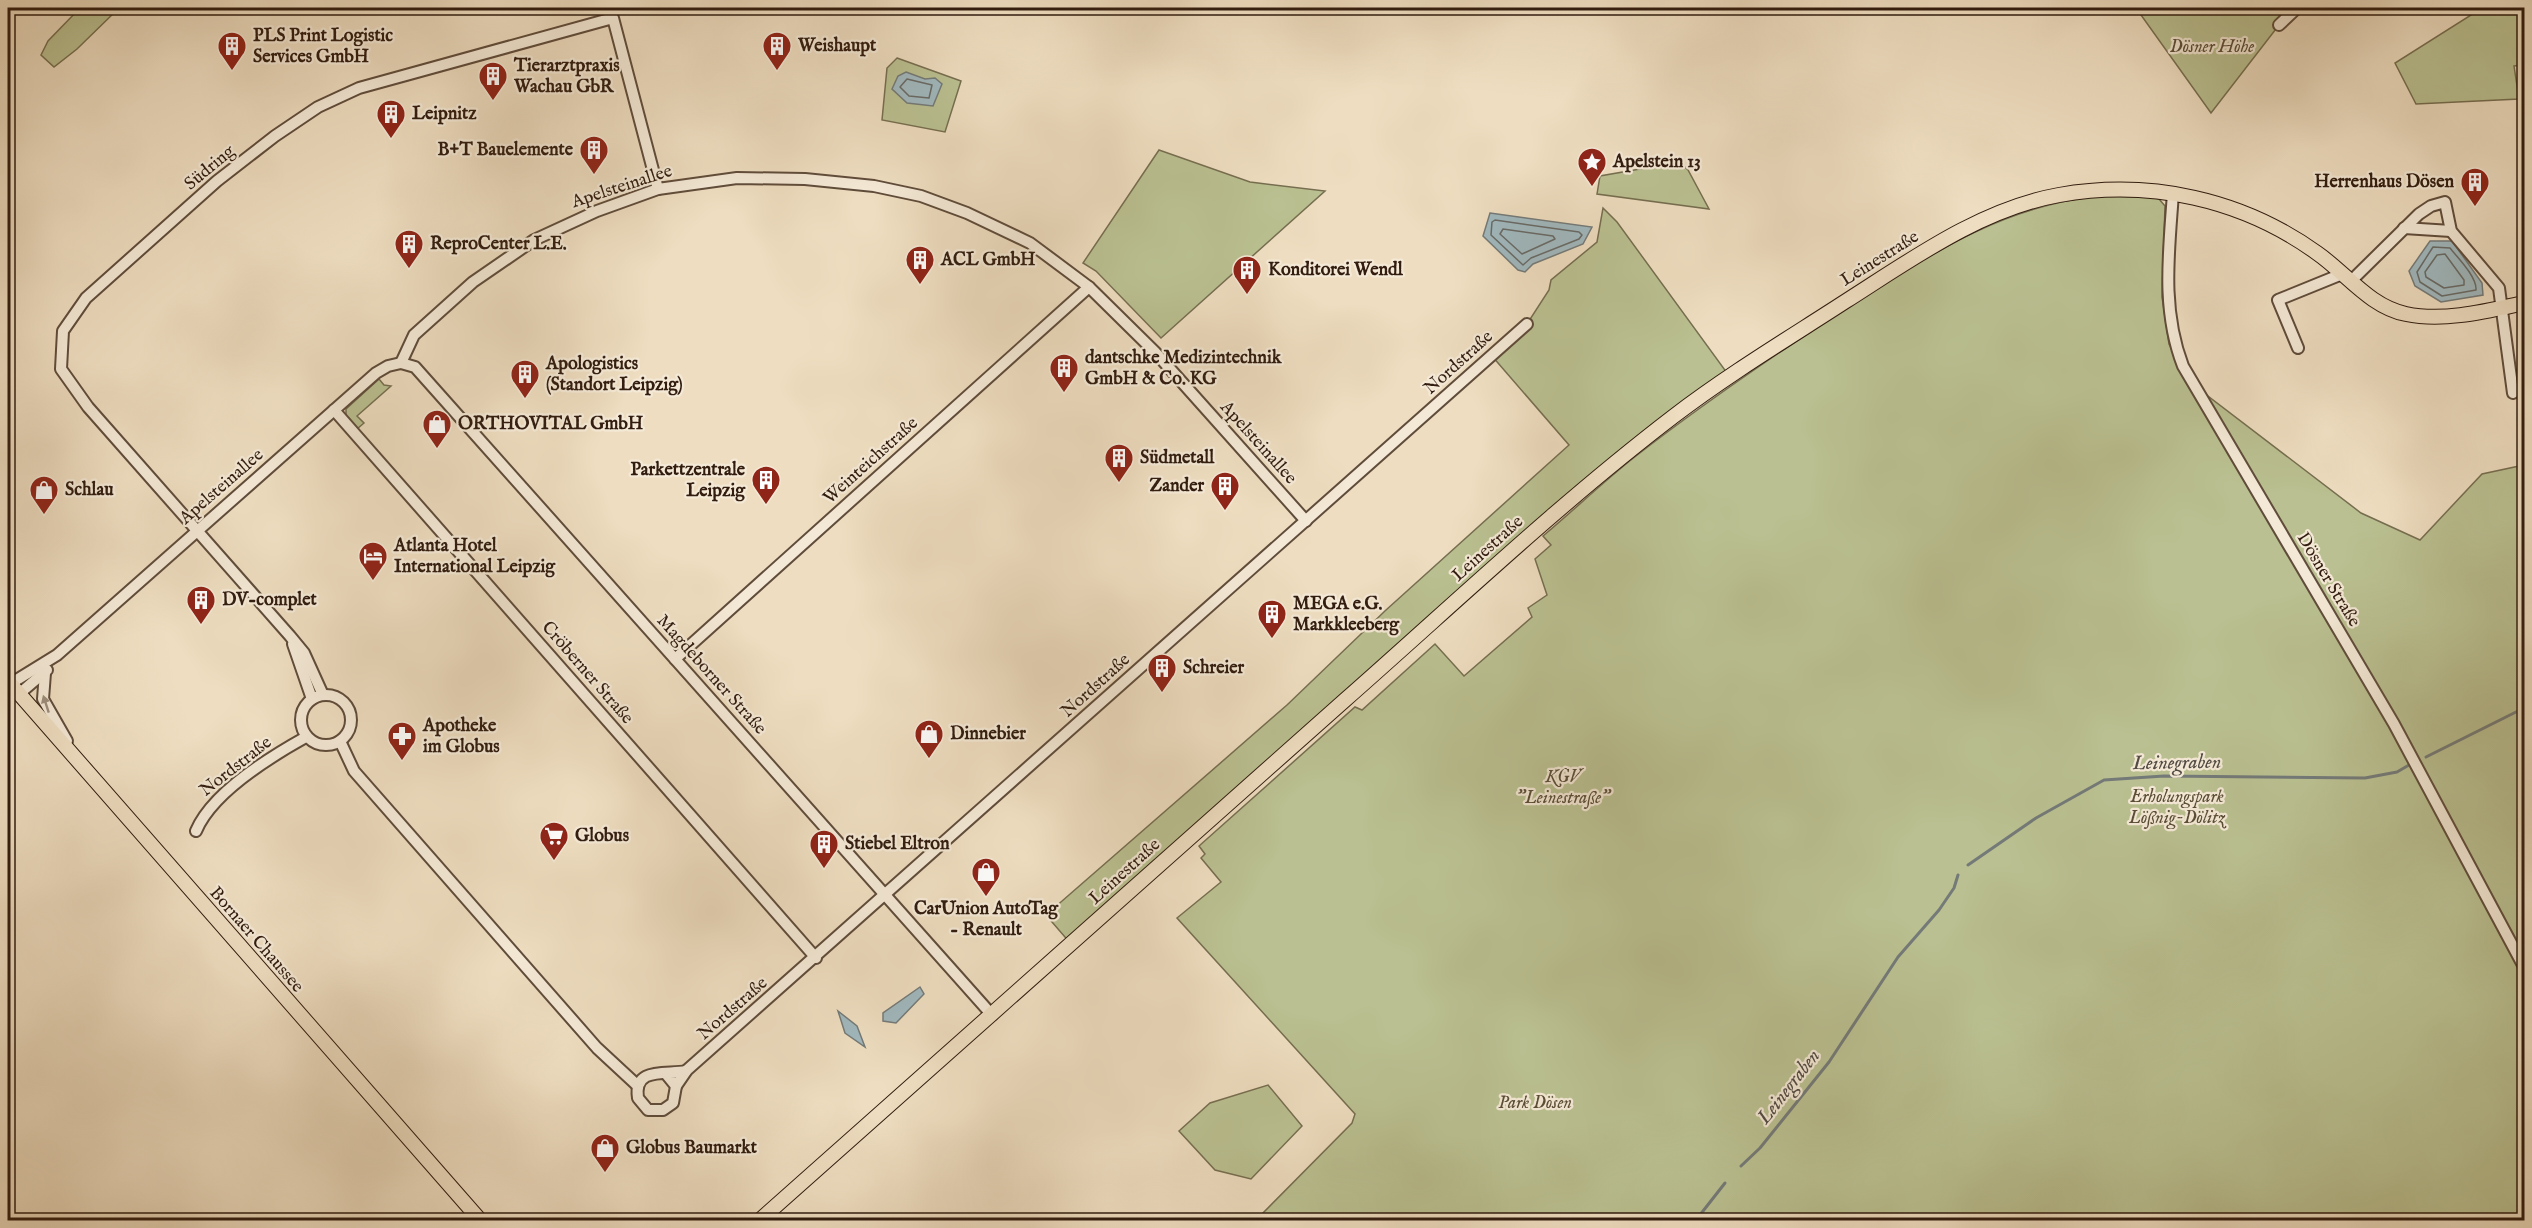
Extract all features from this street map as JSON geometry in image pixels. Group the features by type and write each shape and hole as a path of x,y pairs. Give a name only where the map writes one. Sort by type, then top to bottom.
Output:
{"main road":[{"name":"Leinestraße","path":"759,1221 1523,542 1679,412 1889,274 1962,231 2005,211 2055,196 2090,191 2173,193 2201,198 2253,215 2296,239 2384,305 2407,314 2450,315 2524,303"},
{"name":"Bornaer Chaussee","path":"12,686 480,1221"}],"street":[{"path":"2279,25 2297,8"},
{"name":"Südring","path":"323,695 304,653 88,407 61,369 63,331 86,298 217,182 318,107 390,77 612,13 658,189"},
{"name":"Apelsteinallee","path":"12,686 57,655 376,373 388,366 401,363 414,335 473,282 516,251 559,226 658,189 737,178 844,181 921,196 968,213 1030,243 1089,287 1155,352 1306,521"},
{"name":"Dösner Straße","path":"2173,193 2167,276 2168,300 2173,341 2183,366 2394,724 2524,968"},
{"path":"2298,348 2278,300 2347,278 2404,228 2432,206 2445,201 2451,231 2499,288 2513,393"},
{"path":"2404,228 2451,231"},
{"name":"Weinteichstraße","path":"675,659 1089,287"},
{"name":"Nordstraße","path":"340,741 354,771 597,1048 638,1086 641,1103 648,1110 658,1112 673,1103 676,1086 686,1071 816,958 1527,324"},
{"name":"Magdeborner Straße","path":"401,363 415,368 992,1015"},
{"name":"Cröberner Straße","path":"334,411 816,958"},
{"name":"Südring","path":"290,636 312,699"},
{"name":"Apelsteinallee","path":"12,686 45,673 57,655"},
{"path":"45,673 43,690 46,708 82,768"},
{"path":"323,695 338,698 349,709 351,724 340,741 321,745 306,737 301,729 300,715 312,699 323,695"},
{"name":"Nordstraße","path":"196,831 203,814 266,759 306,737"},
{"name":"Nordstraße","path":"638,1086 643,1078 651,1073 667,1075 686,1071"},
{"path":"667,1075 676,1086"}],"green space":[{"path":"80,8 119,8 77,49 54,67 41,55 48,41"},
{"name":"Dösner Höhe","path":"2136,8 2297,8 2279,25 2211,113"},
{"path":"2482,8 2524,8 2524,65 2514,66 2519,99 2416,104 2395,63"},
{"path":"897,58 961,81 945,132 882,120 887,68"},
{"path":"1159,150 1250,182 1325,191 1161,338 1096,271 1083,263"},
{"path":"1680,162 1688,170 1709,209 1597,194 1600,176"},
{"name":"Erholungspark Lößnig-Dölitz","path":"2098,196 2151,197 2159,199 2165,206 2162,297 2169,344 2187,380 2361,513 2420,540 2482,474 2524,465 2524,1220 1256,1220 1352,1123 1355,1114 1177,918 1221,882 1201,858 1205,854 1199,846 1355,707 1362,710 1435,644 1464,676 1532,617 1528,608 1547,595 1535,559 1551,545 1543,536 1624,466 1714,398 1848,307 1908,269 1967,236 2029,211"},
{"path":"1603,208 1617,222 1730,377 1679,412 1071,944 1046,915 1287,705 1386,610 1569,445 1492,356 1527,324 1549,290 1551,280 1597,242"},
{"path":"379,379 384,385 391,386 357,416 364,423 357,429 346,416 346,409"},
{"path":"1268,1085 1302,1126 1251,1179 1215,1170 1179,1131 1210,1103"}],"water":[{"path":"906,72 925,79 935,78 942,84 933,106 907,103 892,89 898,76"},
{"path":"1490,213 1592,227 1583,244 1533,264 1525,272 1518,270 1483,236"},
{"path":"2430,241 2452,241 2482,283 2483,295 2441,302 2415,286 2409,271"},
{"path":"920,987 924,994 896,1023 883,1021 883,1013"},
{"path":"838,1011 857,1026 865,1047 845,1033"}],"waterway":[{"name":"Leinegraben","path":"2426,757 2524,708"},
{"name":"Leinegraben","path":"1968,865 2036,818 2104,780 2164,776 2365,778 2397,772 2409,765"},
{"name":"Leinegraben","path":"1741,1166 1760,1148 1829,1062 1898,957 1939,910 1954,888 1958,875"},
{"name":"Leinegraben","path":"1696,1220 1725,1183"}],"place":[{"name":"PLS Print Logistic Services GmbH","path":"232,72"},
{"name":"Weishaupt","path":"777,72"},
{"name":"Tierarztpraxis Wachau GbR","path":"493,102"},
{"name":"Leipnitz","path":"391,140"},
{"name":"B+T Bauelemente","path":"594,176"},
{"name":"Apelstein 13","path":"1592,188"},
{"name":"Herrenhaus Dösen","path":"2475,208"},
{"name":"ReproCenter L.E.","path":"409,270"},
{"name":"ACL GmbH","path":"920,286"},
{"name":"Konditorei Wendl","path":"1247,296"},
{"name":"dantschke Medizintechnik GmbH & Co. KG","path":"1064,394"},
{"name":"Apologistics (Standort Leipzig)","path":"525,400"},
{"name":"ORTHOVITAL GmbH","path":"437,450"},
{"name":"Südmetall","path":"1119,484"},
{"name":"Parkettzentrale Leipzig","path":"766,506"},
{"name":"Zander","path":"1225,512"},
{"name":"Schlau","path":"44,516"},
{"name":"Atlanta Hotel International Leipzig","path":"373,582"},
{"name":"DV-complet","path":"201,626"},
{"name":"MEGA e.G. Markkleeberg","path":"1272,640"},
{"name":"Schreier","path":"1162,694"},
{"name":"Dinnebier","path":"929,760"},
{"name":"Apotheke im Globus","path":"402,762"},
{"name":"Globus","path":"554,862"},
{"name":"Stiebel Eltron","path":"824,870"},
{"name":"CarUnion AutoTag - Renault","path":"986,898"},
{"name":"Globus Baumarkt","path":"605,1174"}],"park label":[{"name":"KGV \"Leinestraße\"","path":"1563,787"},
{"name":"Park Dösen","path":"1535,1103"}]}
